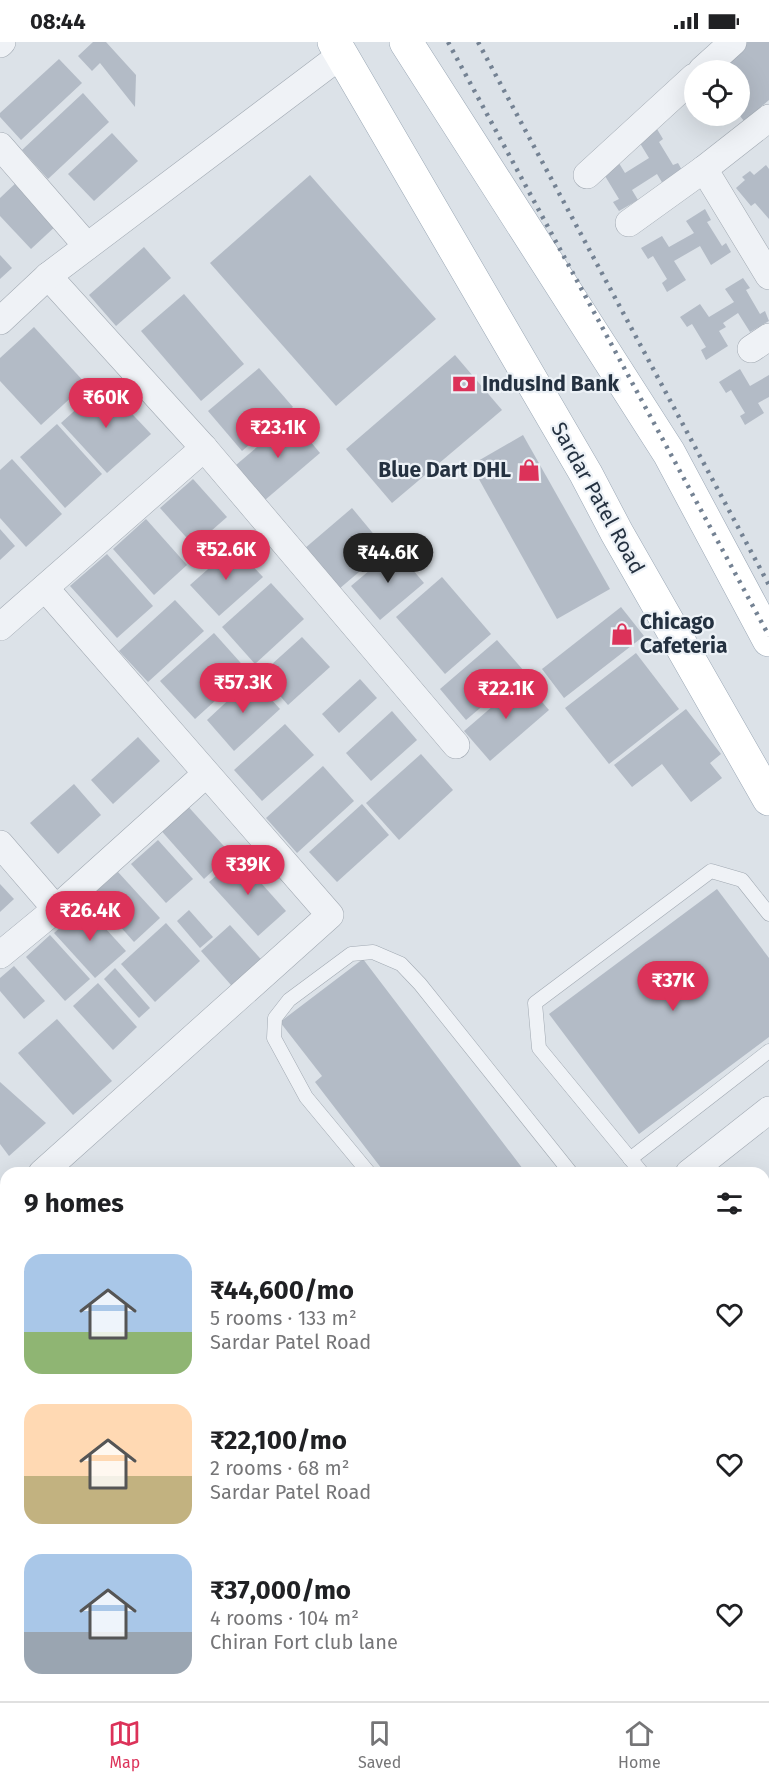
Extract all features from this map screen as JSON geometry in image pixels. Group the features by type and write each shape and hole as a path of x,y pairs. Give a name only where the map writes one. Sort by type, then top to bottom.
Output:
{"main road":[{"path":"406,42 669,453 769,640"},
{"name":"Sardar Patel Road","path":"338,48 586,474 617,533 769,800"}],"street":[{"path":"713,60 733,42"},
{"path":"0,321 48,276 338,48"},
{"path":"587,175 684,86"},
{"path":"629,223 704,170 769,118"},
{"path":"0,146 87,246"},
{"path":"704,170 769,276"},
{"path":"48,276 204,448 456,745"},
{"path":"0,627 204,448"},
{"path":"45,588 330,915 49,1167"},
{"path":"0,955 56,909 206,774"},
{"path":"0,844 56,909"},
{"path":"697,1167 769,1110"}],"lane":[{"path":"637,1167 539,1048 535,1003 711,871 742,880 769,914"},
{"path":"364,1167 306,1097 274,1038 275,1018 289,1000 351,954 373,952 401,964 420,984 566,1167"},
{"path":"630,1159 769,1050"}],"building":[{"path":"93,42 106,42 136,75 135,107 100,63 92,71 78,56"},
{"path":"716,42 769,42 769,100 750,116 750,60 706,60"},
{"path":"59,59 82,83 21,140 0,117 0,113"},
{"path":"83,93 109,122 48,179 22,150"},
{"path":"657,129 663,139 659,142 673,165 678,163 683,172 663,184 657,174 632,190 638,200 619,211 613,202 619,199 605,176 614,155 625,173 649,158 638,140"},
{"path":"112,133 138,161 94,201 68,174"},
{"path":"766,165 769,169 769,219 755,203 751,206 736,188 745,180 742,177 750,171 754,175"},
{"path":"310,175 436,319 336,406 210,263"},
{"path":"19,180 59,223 31,249 0,216 0,198"},
{"path":"705,209 711,220 707,222 722,246 726,243 731,252 711,265 700,246 674,261 686,280 667,292 662,283 667,279 653,256 648,259 641,248 662,236 669,247 694,233 686,221"},
{"path":"144,247 171,278 116,326 89,295"},
{"path":"0,255 12,268 0,279"},
{"path":"743,278 750,288 746,290 760,314 765,311 769,321 750,332 738,313 723,323 726,327 719,331 728,346 706,360 701,350 706,347 692,324 687,327 680,317 700,304 709,317 734,302 725,289"},
{"path":"184,294 244,364 201,401 141,331"},
{"path":"34,327 86,384 41,425 0,381 0,358"},
{"path":"455,355 502,410 392,503 346,449"},
{"path":"259,368 293,407 242,451 208,411"},
{"path":"740,369 750,386 769,375 769,397 758,403 764,413 745,425 740,416 745,413 731,390 726,393 719,382"},
{"path":"104,384 151,434 107,473 61,423"},
{"path":"291,418 320,453 265,500 236,465"},
{"path":"57,424 102,474 65,508 20,457"},
{"path":"523,435 610,589 557,619 471,465"},
{"path":"12,459 62,514 26,547 0,518 0,470"},
{"path":"193,479 227,517 194,546 160,508"},
{"path":"352,508 386,549 339,589 304,549"},
{"path":"146,519 187,565 154,595 113,549"},
{"path":"0,529 15,546 0,560"},
{"path":"234,546 263,577 219,616 190,585"},
{"path":"395,549 424,583 380,620 351,586"},
{"path":"107,554 153,606 117,638 70,586"},
{"path":"442,577 491,634 445,674 396,617"},
{"path":"271,583 304,619 255,664 222,627"},
{"path":"175,600 204,631 148,682 119,651"},
{"path":"621,607 644,636 564,698 542,669"},
{"path":"214,633 248,671 195,719 160,681"},
{"path":"302,637 330,667 288,705 261,674"},
{"path":"497,640 524,671 466,720 440,689"},
{"path":"636,653 679,709 609,764 565,708"},
{"path":"252,678 280,709 234,751 207,720"},
{"path":"360,679 377,698 339,733 322,714"},
{"path":"523,680 549,710 490,761 464,731"},
{"path":"686,709 721,754 710,763 722,778 691,802 662,764 632,787 614,765"},
{"path":"392,711 417,740 371,781 346,753"},
{"path":"285,724 314,755 262,801 234,770"},
{"path":"138,737 160,761 113,804 91,780"},
{"path":"421,754 453,790 399,840 366,803"},
{"path":"323,766 354,801 297,853 266,818"},
{"path":"74,784 101,815 58,854 30,823"},
{"path":"185,803 231,854 204,879 158,827"},
{"path":"362,804 389,835 337,882 309,852"},
{"path":"158,840 193,879 166,903 131,864"},
{"path":"238,857 286,911 258,936 209,882"},
{"path":"118,872 160,918 134,942 92,895"},
{"path":"0,884 14,899 0,912"},
{"path":"717,889 769,958 769,1037 639,1134 549,1014"},
{"path":"85,906 126,951 95,978 54,933"},
{"path":"189,910 213,937 200,948 177,921"},
{"path":"166,923 200,961 155,1002 121,964"},
{"path":"230,925 267,966 238,993 201,951"},
{"path":"50,935 90,979 65,1001 26,957"},
{"path":"363,959 521,1167 380,1167 315,1082 322,1076 280,1022"},
{"path":"14,966 45,1001 24,1019 0,991 0,978"},
{"path":"115,968 150,1008 139,1018 104,979"},
{"path":"98,983 137,1027 113,1050 73,1006"},
{"path":"57,1019 112,1081 73,1115 18,1053"},
{"path":"0,1082 46,1123 9,1156 0,1144"}],"railway":[{"path":"448,42 769,636"},
{"path":"478,42 769,585"}],"place":[{"name":"IndusInd Bank","path":"464,384"},
{"name":"Blue Dart DHL","path":"529,470"},
{"name":"Chicago Cafeteria","path":"622,634"}]}
